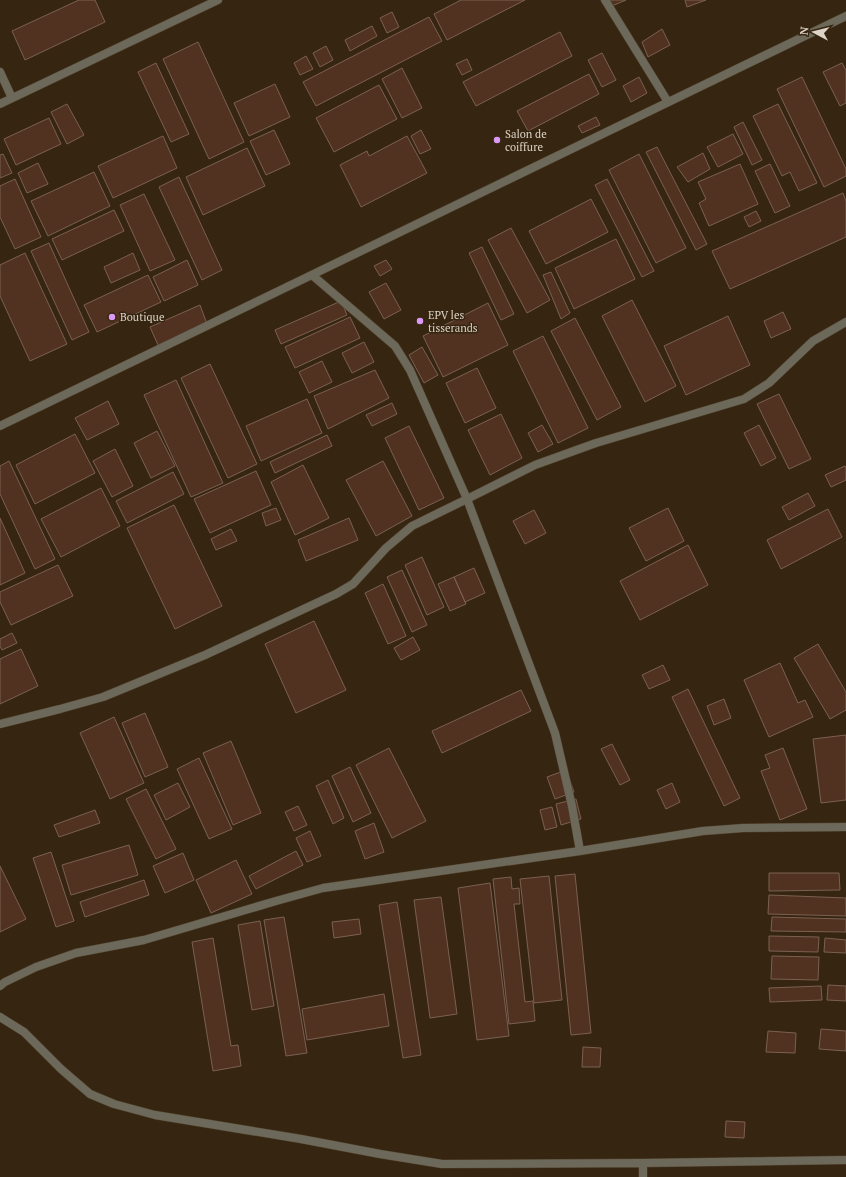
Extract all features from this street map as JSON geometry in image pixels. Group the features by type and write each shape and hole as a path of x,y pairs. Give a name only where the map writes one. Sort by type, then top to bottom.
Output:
{"street":[{"path":"0,104 218,0"},
{"path":"605,0 668,102"},
{"path":"0,426 846,16"},
{"path":"0,72 12,98"},
{"path":"312,275 395,346 410,370 467,499 555,733 572,806 580,851"},
{"path":"0,724 103,697 205,655 336,594 353,584 386,548 412,526 535,465 596,443 744,399 769,383 813,341 846,322"},
{"path":"0,986 5,982 36,967 76,953 144,940 323,888 580,851 703,831 743,828 846,827"},
{"path":"0,1017 24,1032 61,1069 90,1094 114,1104 155,1115 301,1139 380,1154 442,1164 643,1164 846,1160"},
{"path":"643,1164 643,1177"}],"building":[{"path":"79,0 95,0 105,22 25,60 12,31"},
{"path":"461,0 525,0 447,40 434,14"},
{"path":"610,0 626,0 612,6"},
{"path":"685,0 706,0 687,7"},
{"path":"392,12 399,27 387,33 380,18"},
{"path":"429,17 442,41 316,106 303,82"},
{"path":"372,26 377,36 350,51 345,40"},
{"path":"662,29 670,45 648,57 642,42"},
{"path":"560,32 572,56 476,106 463,82"},
{"path":"198,42 244,142 209,159 163,59"},
{"path":"326,46 333,60 320,67 313,53"},
{"path":"602,53 616,80 602,87 588,60"},
{"path":"306,56 313,69 300,75 294,63"},
{"path":"467,59 472,70 462,75 456,64"},
{"path":"156,63 189,134 171,142 138,72"},
{"path":"842,63 846,70 846,103 840,106 823,72"},
{"path":"402,68 422,108 402,118 382,79"},
{"path":"589,74 599,94 528,131 517,111"},
{"path":"639,77 647,93 631,102 623,86"},
{"path":"802,77 846,169 846,176 824,187 777,89"},
{"path":"275,84 290,117 249,136 234,103"},
{"path":"379,85 397,119 334,152 316,118"},
{"path":"67,104 84,135 67,144 51,112"},
{"path":"778,104 817,183 799,191 790,172 782,176 753,116"},
{"path":"596,117 600,125 582,133 578,126"},
{"path":"49,118 61,144 16,165 4,139"},
{"path":"743,122 762,160 752,165 734,127"},
{"path":"274,130 290,164 266,175 250,141"},
{"path":"421,130 431,149 420,154 411,136"},
{"path":"733,134 743,154 718,167 707,147"},
{"path":"163,136 177,168 113,198 98,166"},
{"path":"407,136 427,173 361,207 340,165 367,151 369,156"},
{"path":"657,147 707,244 696,250 646,152"},
{"path":"247,148 265,186 203,215 186,177"},
{"path":"703,153 710,169 688,182 677,167"},
{"path":"3,154 12,173 0,178 0,155"},
{"path":"639,154 686,248 656,263 609,170"},
{"path":"38,163 48,184 27,193 18,173"},
{"path":"740,164 758,204 709,226 699,203 706,199 698,182"},
{"path":"770,164 790,206 775,213 755,171"},
{"path":"94,172 110,206 48,236 31,201"},
{"path":"179,177 222,270 202,280 159,187"},
{"path":"15,179 41,237 15,249 0,217 0,186"},
{"path":"607,179 654,271 642,277 595,185"},
{"path":"843,193 846,201 846,237 730,289 712,251"},
{"path":"144,194 175,260 150,271 120,205"},
{"path":"591,199 608,232 546,264 529,231"},
{"path":"114,210 124,231 62,260 52,239"},
{"path":"756,211 761,221 749,227 744,217"},
{"path":"511,228 550,300 527,313 488,240"},
{"path":"616,239 635,279 574,309 555,268"},
{"path":"49,243 89,332 72,340 31,251"},
{"path":"482,247 514,314 501,320 469,253"},
{"path":"25,253 67,344 30,361 0,296 0,265"},
{"path":"133,253 140,270 111,283 104,267"},
{"path":"187,260 198,285 164,301 153,277"},
{"path":"386,260 392,269 380,276 374,266"},
{"path":"551,272 570,313 561,319 543,275"},
{"path":"148,275 161,302 97,332 84,305"},
{"path":"386,283 401,310 384,319 369,292"},
{"path":"632,300 676,386 645,402 602,316"},
{"path":"341,301 347,315 281,344 275,330"},
{"path":"488,303 508,345 443,377 423,336"},
{"path":"200,305 207,324 158,345 150,327"},
{"path":"783,312 791,329 771,338 764,321"},
{"path":"728,316 750,365 686,395 664,346"},
{"path":"350,317 360,338 295,368 285,347"},
{"path":"575,318 621,407 597,420 551,331"},
{"path":"543,336 588,428 558,443 513,351"},
{"path":"364,342 374,362 352,373 342,353"},
{"path":"422,347 438,375 424,383 409,355"},
{"path":"322,361 332,382 309,393 299,372"},
{"path":"210,364 257,464 228,478 181,378"},
{"path":"477,368 496,408 465,423 446,383"},
{"path":"375,370 389,398 328,429 314,396"},
{"path":"176,380 223,483 191,497 144,395"},
{"path":"779,394 811,459 789,469 757,404"},
{"path":"307,399 322,433 261,461 246,426"},
{"path":"108,401 119,424 87,440 75,418"},
{"path":"392,403 397,414 372,426 366,415"},
{"path":"501,414 522,458 490,475 468,430"},
{"path":"542,425 553,444 538,452 528,433"},
{"path":"759,425 776,458 761,466 744,433"},
{"path":"409,426 444,498 419,510 385,438"},
{"path":"157,431 175,466 151,478 134,443"},
{"path":"75,434 95,473 35,504 16,465"},
{"path":"327,435 332,446 275,473 270,462"},
{"path":"115,449 133,486 112,497 93,461"},
{"path":"9,461 55,559 35,569 0,494 0,466"},
{"path":"383,461 412,516 376,536 346,480"},
{"path":"303,465 329,518 295,535 271,482"},
{"path":"845,466 846,480 831,487 825,475"},
{"path":"256,471 271,505 210,533 194,499"},
{"path":"173,472 184,494 127,523 116,501"},
{"path":"101,488 120,526 61,557 41,519"},
{"path":"808,493 815,506 789,520 782,507"},
{"path":"174,505 222,606 175,629 127,528"},
{"path":"276,508 281,520 266,526 262,513"},
{"path":"668,508 684,541 646,561 629,528"},
{"path":"828,509 842,537 781,569 767,540"},
{"path":"534,510 546,533 525,544 513,521"},
{"path":"0,518 25,573 0,585"},
{"path":"349,518 358,540 306,561 298,540"},
{"path":"231,529 237,541 216,550 211,539"},
{"path":"688,545 708,585 640,620 620,581"},
{"path":"422,557 444,607 427,615 405,565"},
{"path":"58,565 73,596 11,625 0,602 0,592"},
{"path":"474,568 485,593 465,602 454,577"},
{"path":"402,570 427,625 412,632 387,577"},
{"path":"454,577 466,604 450,611 438,584"},
{"path":"383,584 406,636 388,644 365,593"},
{"path":"314,621 346,690 296,713 265,644"},
{"path":"12,633 17,643 2,650 0,646 0,639"},
{"path":"413,637 420,650 401,660 394,648"},
{"path":"818,644 846,692 846,710 830,719 794,658"},
{"path":"21,649 38,686 0,704 0,659"},
{"path":"780,663 798,703 805,700 813,717 769,737 744,680"},
{"path":"663,665 670,680 649,689 642,675"},
{"path":"688,689 740,798 724,806 672,697"},
{"path":"521,690 531,711 442,753 432,731"},
{"path":"724,699 731,718 714,725 707,706"},
{"path":"145,713 168,767 145,777 122,723"},
{"path":"114,717 144,783 110,799 80,733"},
{"path":"846,735 846,800 821,803 813,739"},
{"path":"231,741 261,813 233,825 203,753"},
{"path":"612,744 630,780 620,785 601,749"},
{"path":"389,748 426,821 392,838 356,765"},
{"path":"783,748 807,809 780,820 761,771 770,768 765,755"},
{"path":"199,758 232,829 209,839 177,769"},
{"path":"350,767 371,813 353,822 332,776"},
{"path":"566,770 574,792 555,799 547,777"},
{"path":"328,780 344,818 333,824 316,786"},
{"path":"178,783 190,807 166,820 154,795"},
{"path":"672,783 680,802 666,809 657,790"},
{"path":"146,789 176,849 156,859 126,799"},
{"path":"576,799 581,819 561,825 556,804"},
{"path":"298,806 307,825 294,831 285,812"},
{"path":"552,807 557,827 545,830 540,810"},
{"path":"95,810 100,823 59,837 54,825"},
{"path":"374,823 384,852 365,859 355,831"},
{"path":"310,831 321,856 307,862 296,838"},
{"path":"129,845 138,875 71,895 62,865"},
{"path":"296,851 303,865 256,889 249,876"},
{"path":"51,852 74,921 56,927 33,858"},
{"path":"183,853 194,880 165,893 153,866"},
{"path":"236,860 252,894 211,913 196,880"},
{"path":"0,866 26,919 0,932"},
{"path":"769,873 839,873 840,890 769,891"},
{"path":"575,874 591,1033 571,1035 555,876"},
{"path":"549,876 562,1000 534,1003 520,879"},
{"path":"511,877 512,889 519,888 520,904 514,904 525,1002 533,1001 535,1021 509,1024 493,879"},
{"path":"144,880 149,895 85,917 80,902"},
{"path":"490,883 509,1036 477,1040 458,888"},
{"path":"769,895 846,898 846,916 768,914"},
{"path":"441,897 457,1014 430,1018 414,900"},
{"path":"397,902 421,1055 403,1058 379,905"},
{"path":"284,917 307,1053 286,1056 264,920"},
{"path":"772,917 846,919 846,932 771,931"},
{"path":"359,919 361,934 334,938 332,922"},
{"path":"260,921 274,1006 252,1010 238,925"},
{"path":"769,936 819,937 818,952 769,951"},
{"path":"213,938 231,1046 238,1045 241,1066 213,1071 192,942"},
{"path":"825,938 846,940 846,953 824,952"},
{"path":"772,956 819,957 818,980 771,979"},
{"path":"828,985 846,986 846,1001 827,1000"},
{"path":"821,986 822,1000 770,1002 769,988"},
{"path":"384,994 389,1026 307,1040 302,1009"},
{"path":"821,1029 846,1031 846,1051 819,1049"},
{"path":"768,1031 796,1033 795,1053 766,1052"},
{"path":"583,1047 601,1048 600,1067 582,1067"},
{"path":"726,1121 745,1122 744,1138 725,1137"}],"place":[{"name":"Salon de coiffure","path":"497,140"},
{"name":"Boutique","path":"112,317"},
{"name":"EPV les tisserands","path":"420,321"}]}
